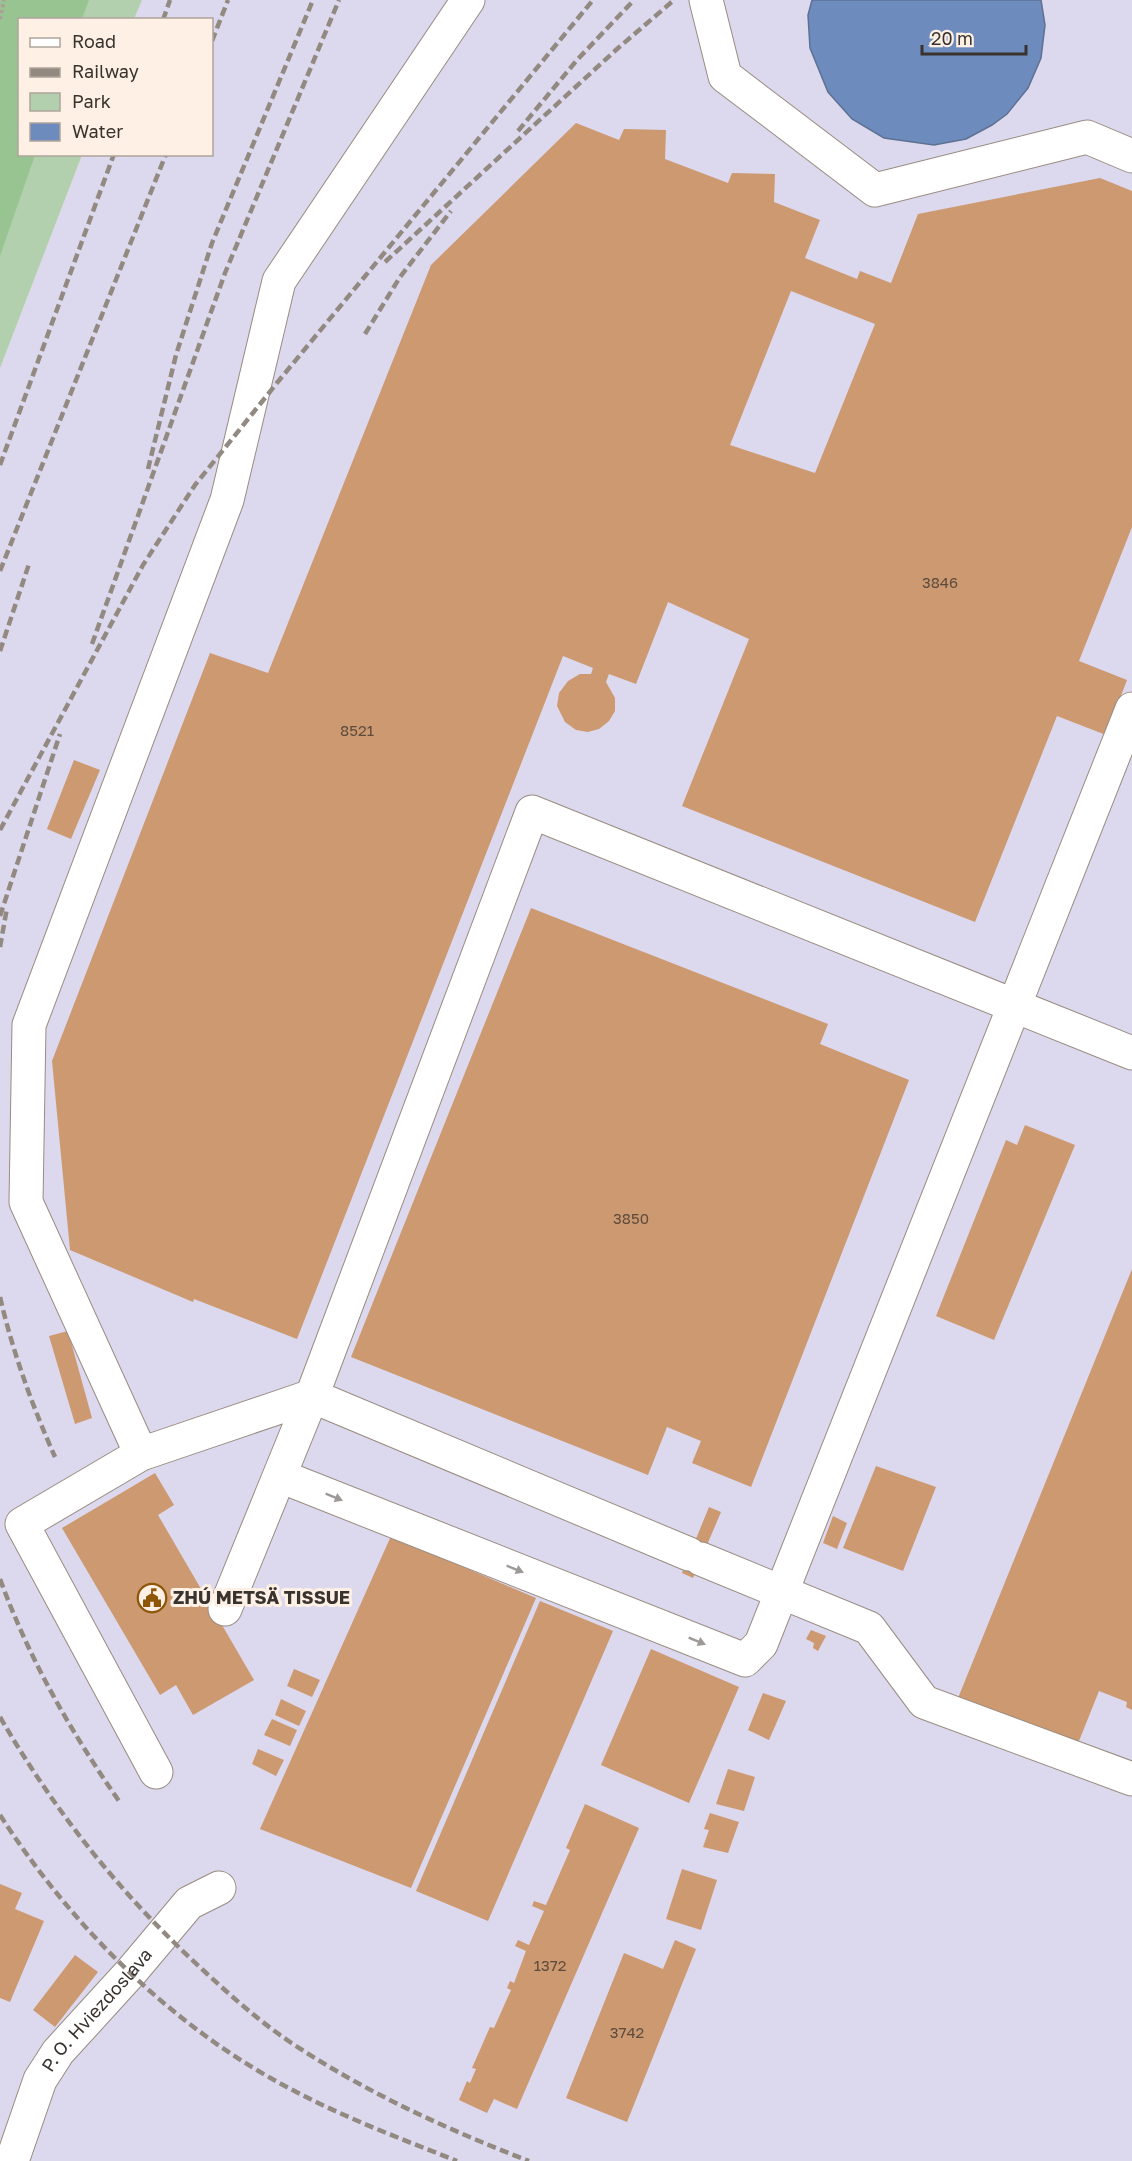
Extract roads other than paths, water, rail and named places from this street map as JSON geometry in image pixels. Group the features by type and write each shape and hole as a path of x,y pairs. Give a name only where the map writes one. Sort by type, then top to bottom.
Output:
{"street":[{"path":"141,1454 26,1202 29,1025 227,500 279,281 468,0"},
{"path":"706,0 725,76 875,190 1087,137 1132,156"},
{"path":"280,1476 745,1660 761,1644 782,1593 1132,709"},
{"path":"225,1609 312,1396 532,812 1132,1053"},
{"path":"156,1772 22,1524 141,1454 312,1396 869,1628 924,1702 1132,1779"},
{"name":"P. O. Hviezdoslava","path":"12,2161 40,2080 58,2052 131,1972 189,1903 219,1888"}],"water":[{"path":"812,0 1041,0 1045,25 1041,58 1028,88 1007,114 966,139 934,145 884,138 852,119 828,92 810,48 808,15"}],"railway":[{"path":"164,18 170,0"},
{"path":"213,38 228,0"},
{"path":"148,469 176,355 212,243 313,0"},
{"path":"92,644 225,273 339,0"},
{"path":"0,830 143,565 195,485 593,0"},
{"path":"518,131 577,60 634,0"},
{"path":"385,262 617,49 674,0"},
{"path":"0,465 113,156"},
{"path":"0,571 165,156"},
{"path":"365,334 400,277 451,211"},
{"path":"0,651 29,564"},
{"path":"0,916 60,734"},
{"path":"0,947 7,908"},
{"path":"0,1297 24,1378 55,1457"},
{"path":"0,1579 25,1639 53,1695 85,1750 121,1804"},
{"path":"0,1717 67,1819 118,1882 173,1942 245,2008 290,2042 347,2077 406,2108 529,2161"},
{"path":"0,1815 58,1895 91,1933 163,2002 202,2033 242,2061 306,2097 457,2161"}],"place":[{"name":"ZHÚ METSÄ TISSUE","path":"152,1598"}]}
